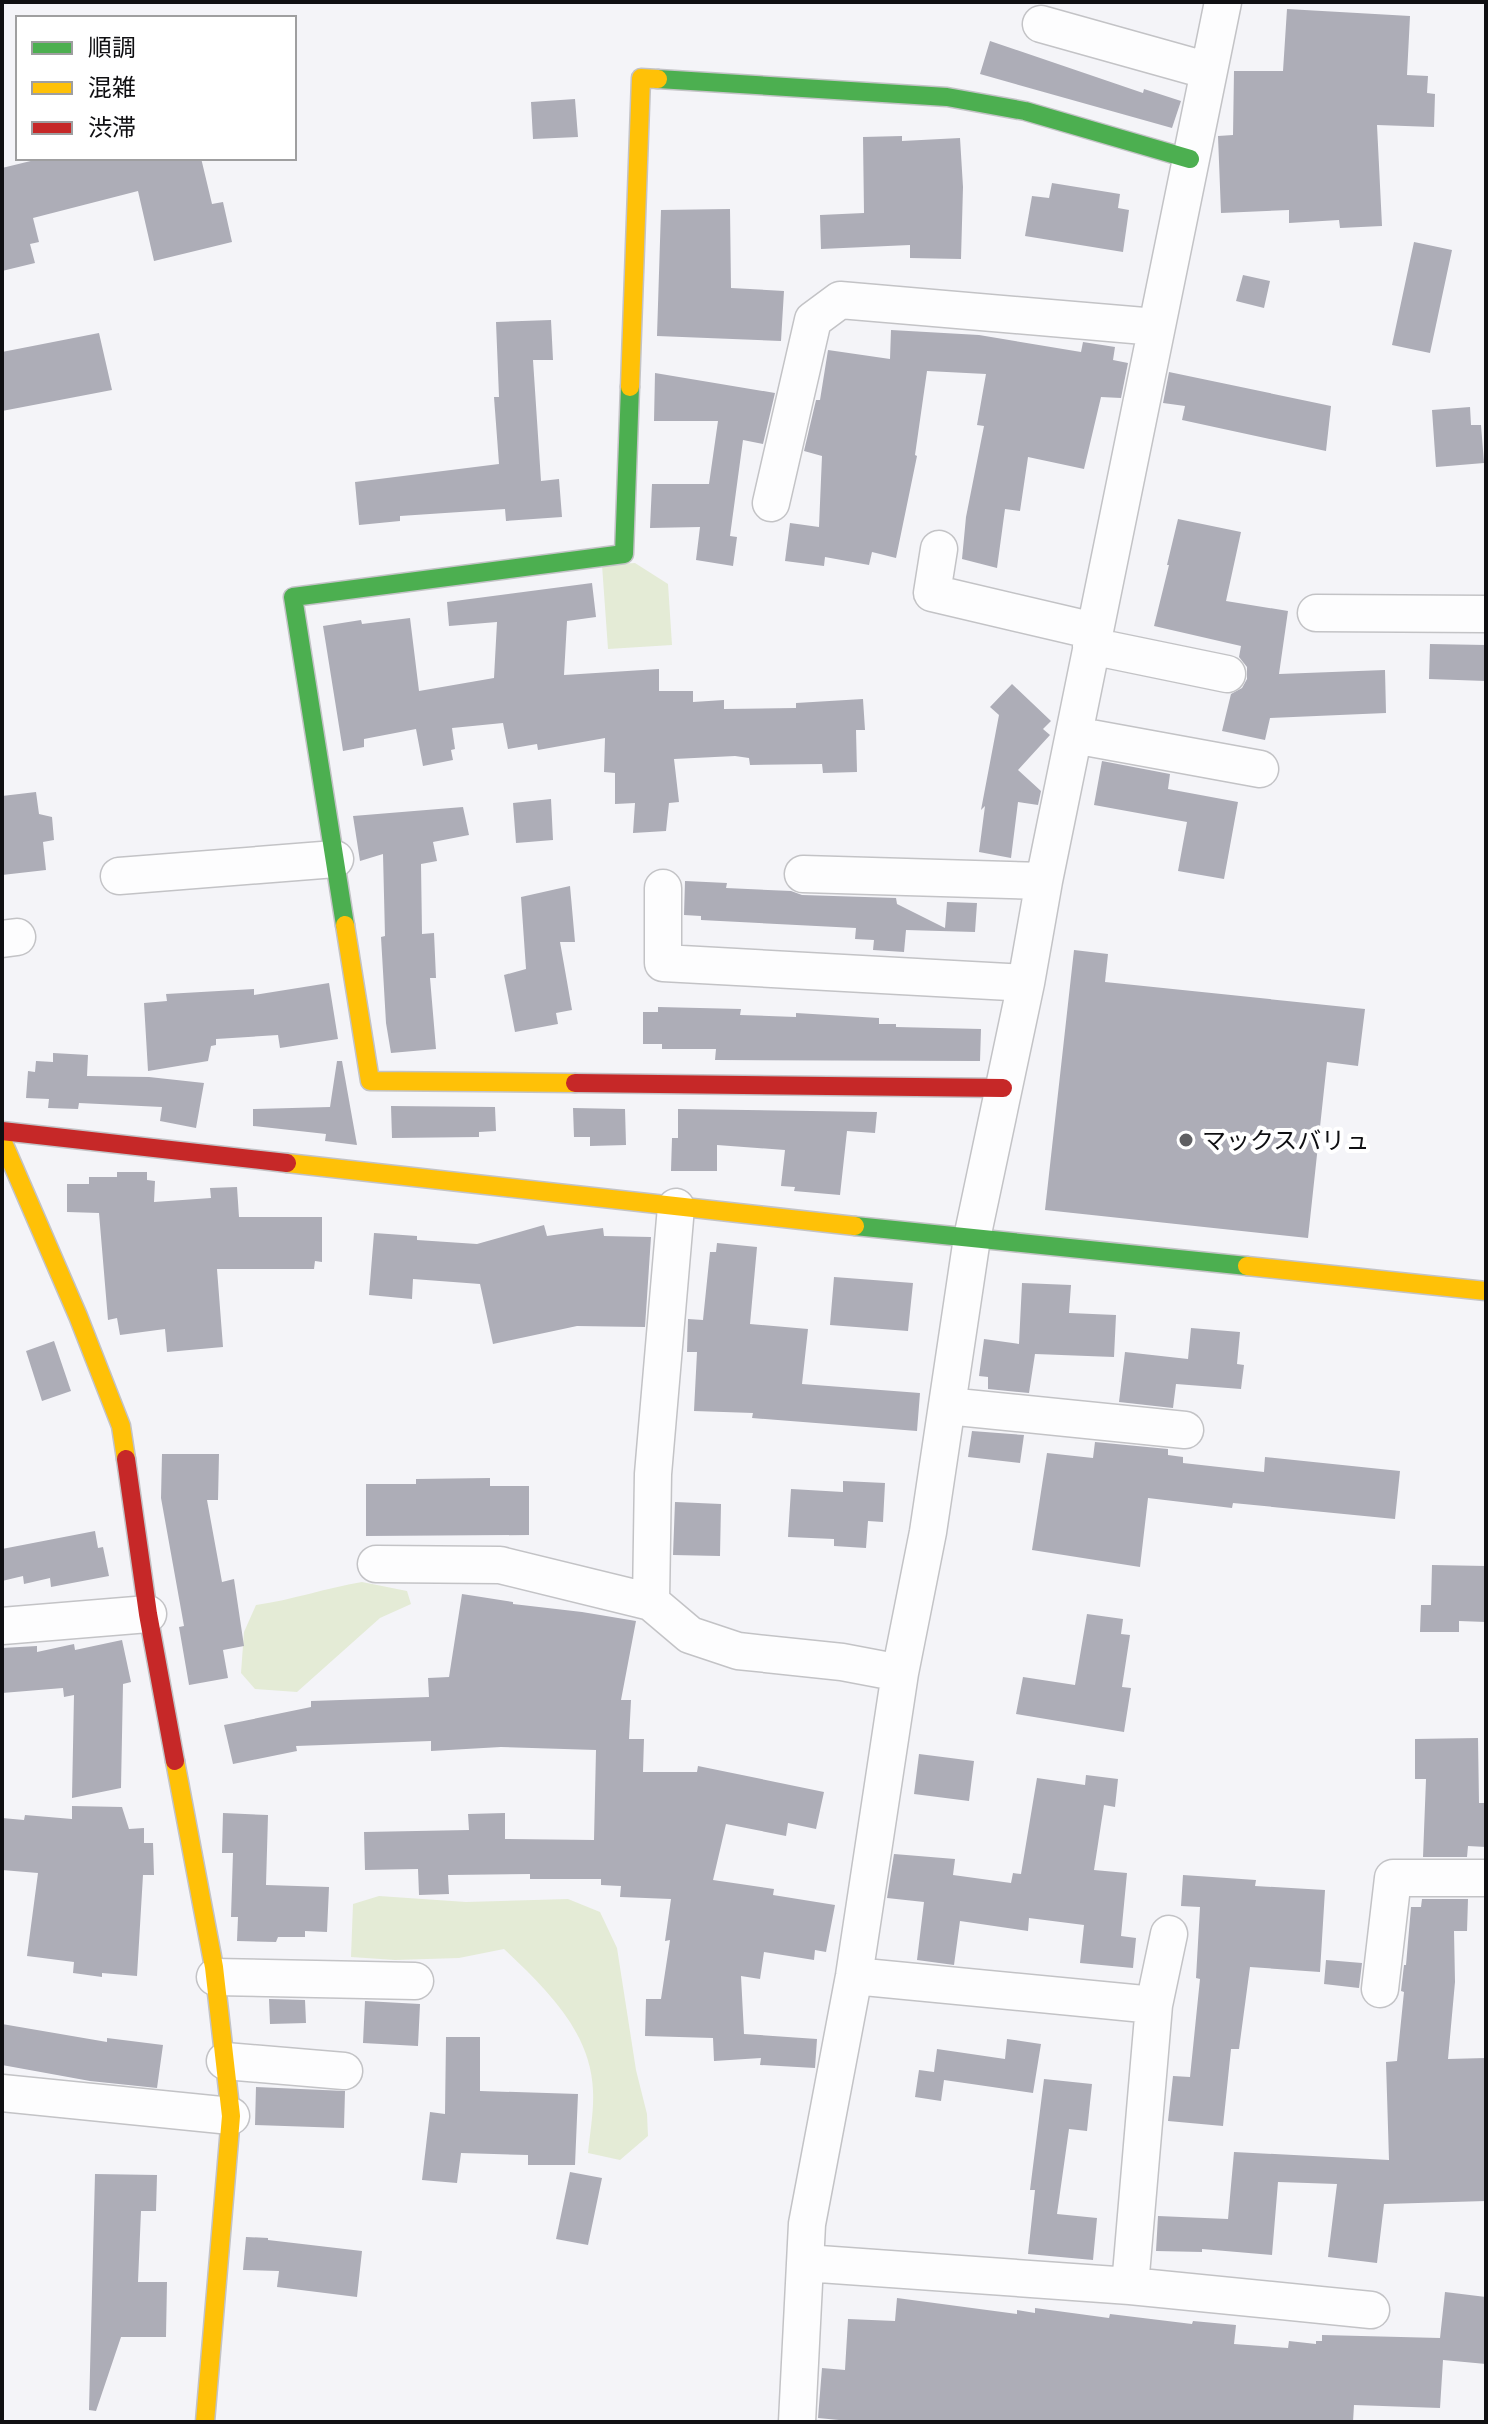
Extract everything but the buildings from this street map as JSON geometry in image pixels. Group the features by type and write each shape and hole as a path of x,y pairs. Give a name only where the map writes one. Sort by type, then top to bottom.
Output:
{"street":[{"path":"797,2422 807,2224 854,1976 900,1673 928,1532 972,1238 1223,2"},
{"path":"1041,24 1209,71"},
{"path":"1003,1088 370,1081 293,597 624,554 641,78 947,97 1025,111 1190,159"},
{"path":"771,503 813,320 840,300 1156,327"},
{"path":"939,549 932,593 1227,674"},
{"path":"1316,613 1486,614"},
{"path":"1074,735 1260,769"},
{"path":"119,876 335,859"},
{"path":"803,874 1044,881"},
{"path":"663,888 663,963 1026,983"},
{"path":"2,1131 676,1207 1486,1291"},
{"path":"2,1140 78,1316 121,1426 148,1614 215,1977 231,2116 205,2422"},
{"path":"651,1602 653,1474 676,1207"},
{"path":"947,1406 1185,1430"},
{"path":"376,1564 500,1565 651,1602 690,1635 738,1651 842,1662 900,1673"},
{"path":"2,1626 148,1614"},
{"path":"1380,1989 1393,1878 1486,1878"},
{"path":"1130,2286 1154,2005 1169,1934"},
{"path":"854,1976 1154,2005"},
{"path":"215,1977 415,1981"},
{"path":"225,2061 344,2071"},
{"path":"2,2093 231,2116"},
{"path":"805,2263 1130,2286 1371,2310"}],"green space":[{"path":"635,563 668,584 672,645 608,649 602,565"},
{"path":"362,1582 407,1591 411,1604 380,1618 297,1692 255,1689 241,1673 244,1632 256,1605"},
{"path":"379,1896 466,1902 568,1899 600,1912 617,1948 636,2070 647,2114 648,2136 620,2160 588,2153 593,2091 584,2049 575,2030 550,1995 504,1949 459,1958 395,1960 351,1957 353,1904"}],"traffic: fast":[{"path":"658,79 947,97 1025,111 1190,159"},
{"path":"345,925 293,597 624,554 630,387"},
{"path":"855,1226 1247,1266"}],"traffic: slow":[{"path":"630,387 641,78 658,79"},
{"path":"345,925 370,1081 575,1083"},
{"path":"2,1140 78,1316 121,1426 126,1459"},
{"path":"287,1163 855,1226"},
{"path":"1247,1266 1486,1291"},
{"path":"175,1761 214,1967 231,2116 205,2422"}],"traffic: jam":[{"path":"575,1083 1003,1088"},
{"path":"2,1131 287,1163"},
{"path":"126,1459 148,1614 175,1761"}],"place":[{"name":"マックスバリュ","path":"1186,1140"}]}
